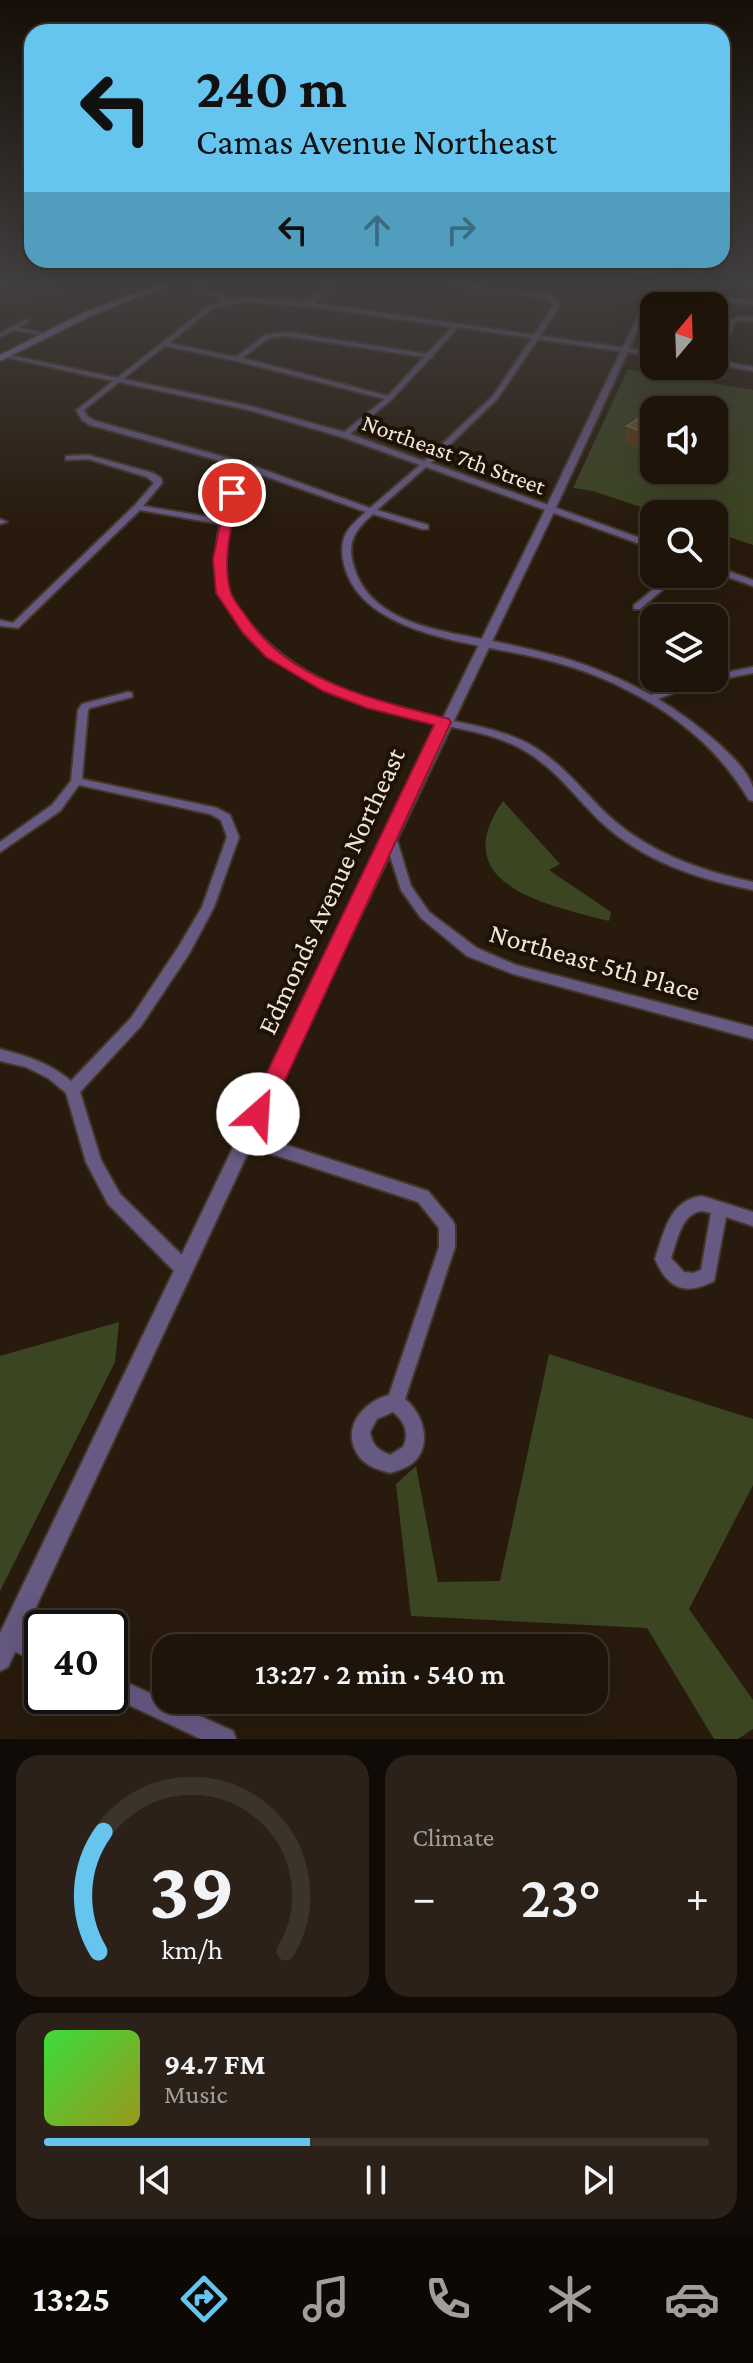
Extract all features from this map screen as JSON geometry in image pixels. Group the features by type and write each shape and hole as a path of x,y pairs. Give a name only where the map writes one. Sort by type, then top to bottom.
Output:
{"street":[{"name":"Northeast 7th Street","path":"25,361 120,378 250,408 345,435 640,541"},
{"path":"141,361 83,405 80,410 85,418 239,464 425,527"},
{"path":"245,361 390,398"},
{"path":"345,435 390,398 426,361"},
{"path":"520,361 496,397 425,464 368,510 352,528 346,541 352,577 370,601 399,620 444,635 557,659 604,675 652,698 748,776 753,797"},
{"name":"Edmonds Avenue Northeast","path":"5,1649 182,1267 246,1139 443,722 550,510 618,361"},
{"path":"728,364 753,369"},
{"path":"0,623 15,626 156,487 158,480 88,457 69,458"},
{"path":"239,464 224,522 220,559 223,593 248,630 271,654 329,688 373,705 526,747 556,768 618,830 643,847 703,875 753,886"},
{"path":"138,507 224,522"},
{"path":"728,574 753,583"},
{"path":"637,607 660,588"},
{"path":"652,698 694,682 753,670"},
{"path":"0,848 56,808 76,781 83,710 94,703 128,695"},
{"path":"72,1090 136,1022 184,950 208,907 233,837 226,818 213,811 76,781"},
{"name":"Northeast 5th Place","path":"390,837 405,887 425,915 472,952 513,969 753,1033"},
{"path":"0,1055 29,1062 53,1074 72,1090 94,1162 114,1199 182,1267"},
{"path":"246,1139 423,1196 447,1226 447,1247 395,1402"},
{"path":"720,1208 708,1275 696,1282 683,1282 669,1273 663,1259 678,1214 690,1205 704,1203 720,1208 753,1219"},
{"path":"128,1693 225,1739"}],"green space":[{"path":"628,369 640,371 640,380 693,380 753,390 753,545 728,537 728,500 640,500 640,507 593,491 573,488"},
{"path":"503,801 560,864 549,870 611,912 609,921 533,898 511,886 495,872 486,853 488,830"},
{"path":"119,1322 115,1362 0,1591 0,1356"},
{"path":"549,1354 753,1419 753,1485 689,1609 753,1700 753,1729 738,1739 714,1739 647,1628 411,1616 396,1484 416,1466 438,1582 500,1581"}],"building":[{"path":"640,418 640,430 627,426"}],"route":[{"path":"232,493 224,522 220,559 223,593 248,630 271,654 295,671 329,688 373,705 443,722 258,1114"}]}
